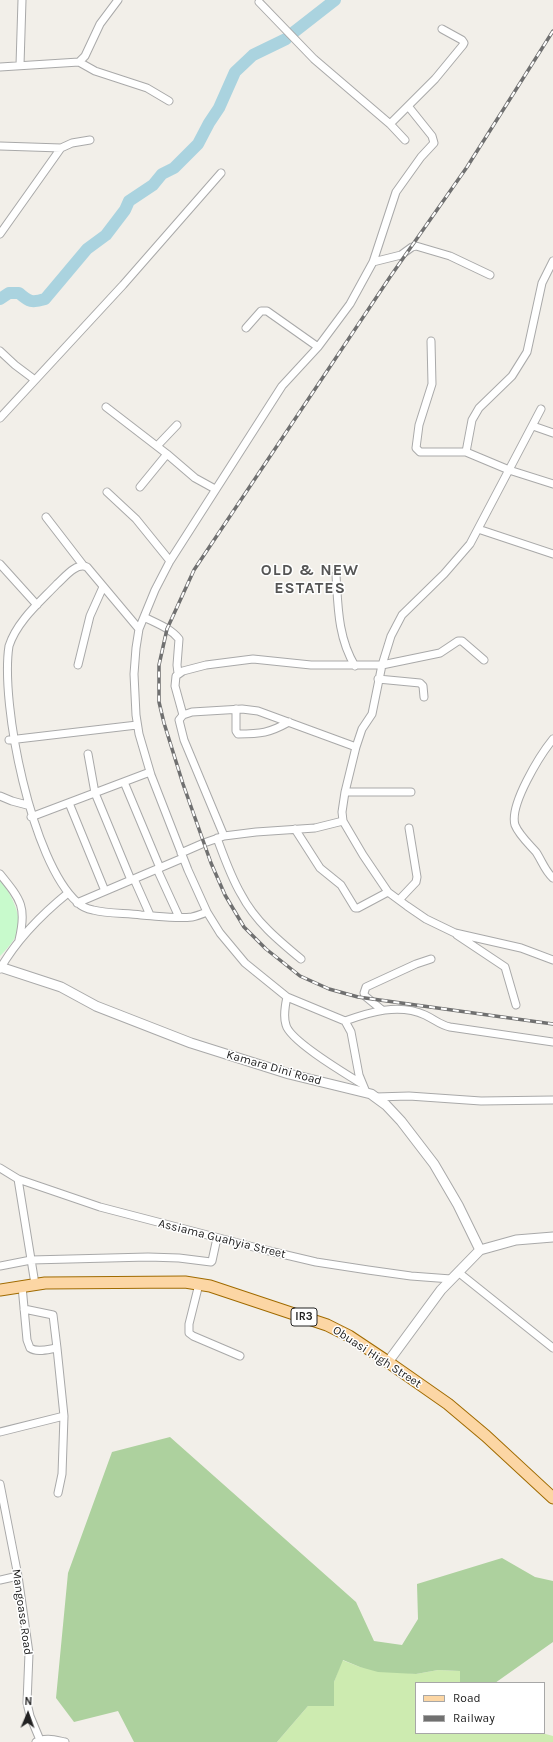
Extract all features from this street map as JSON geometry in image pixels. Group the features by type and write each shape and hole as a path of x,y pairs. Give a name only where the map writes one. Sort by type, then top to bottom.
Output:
{"main road":[{"name":"Obuasi High Street","path":"0,1290 35,1284 173,1282 199,1284 327,1325 349,1336 388,1362 468,1420 553,1498"}],"street":[{"path":"20,65 22,0"},
{"path":"79,62 85,56 100,24 118,0"},
{"path":"259,2 314,59 390,124 405,140"},
{"path":"390,124 435,78 463,46 464,43 462,40 442,28"},
{"path":"0,67 79,62 95,71 147,88 169,101"},
{"path":"364,1088 351,1032 345,1021 287,997 260,976 223,938 207,912 182,856 150,772 137,725 134,674 139,629 155,590 170,561 282,386 318,347 350,304 373,262 396,192 421,157 434,142 432,136 408,106"},
{"path":"0,146 61,148 72,143 90,140"},
{"path":"0,234 61,148"},
{"path":"0,418 123,284 221,173"},
{"path":"373,262 401,255 412,247 416,246 450,256 490,275"},
{"path":"466,452 472,420 479,408 512,376 527,352 542,283 553,262"},
{"path":"246,328 261,311 268,311 318,347"},
{"path":"431,342 432,384 419,425 416,448 420,452 466,452 510,470 553,484"},
{"path":"0,351 15,365 35,380"},
{"path":"106,407 167,454 194,478 215,489"},
{"path":"516,1005 505,967 455,933 426,919 388,892 363,856 343,820 342,812 345,792 356,747 362,729 372,714 378,679 391,636 402,615 460,558 470,544 541,409"},
{"path":"157,446 177,425"},
{"path":"533,426 553,432"},
{"path":"140,487 167,454"},
{"path":"107,492 136,519 170,561"},
{"path":"46,517 83,565 92,572 139,629"},
{"path":"478,529 553,554"},
{"path":"0,564 37,605"},
{"path":"83,565 72,570 37,605 14,634 6,658 4,693 9,740 31,817 51,866 68,893 77,903 85,908 94,911 179,917 196,916 207,912"},
{"path":"336,575 341,634 355,666"},
{"path":"78,665 90,616 104,587"},
{"path":"144,617 175,634 179,639 177,665 178,673 176,676 175,686 183,715"},
{"path":"178,673 221,662 253,659 311,665 382,665 440,653 458,641 462,641 484,660"},
{"path":"378,679 420,683 423,686 424,697"},
{"path":"224,836 184,740 179,720 183,715 192,712 236,709 258,711 356,747"},
{"path":"236,709 236,731 238,734 256,734 272,731 289,722"},
{"path":"9,740 137,725"},
{"path":"553,739 539,758 525,785 514,817 517,829 537,854 553,878"},
{"path":"88,754 95,794 150,915"},
{"path":"31,817 150,772"},
{"path":"124,782 158,869 179,917"},
{"path":"345,792 411,792"},
{"path":"0,796 27,805"},
{"path":"69,803 105,891"},
{"path":"77,903 158,869 217,838 256,832 320,827 343,820"},
{"path":"399,900 416,882 417,878 409,828"},
{"path":"295,829 320,868 341,885 355,908 358,908 388,892"},
{"path":"217,838 236,885 249,906 269,932 301,959"},
{"path":"0,874 15,893 22,907 23,922 19,941"},
{"path":"0,968 19,941 38,918 68,893"},
{"path":"455,933 521,948 553,960"},
{"path":"382,1010 365,996 364,993 366,987 430,959"},
{"name":"Kamara Dini Road","path":"0,968 62,988 96,1006 236,1058 289,1074 364,1088 376,1097 401,1121 434,1164 458,1204 480,1250"},
{"path":"287,997 285,1017 286,1026 289,1032 296,1039 364,1088"},
{"path":"345,1021 382,1010 415,1012 450,1027 553,1042"},
{"path":"376,1097 409,1096 480,1100 553,1100"},
{"name":"Assiama Guahyia Street","path":"1,1171 18,1179 100,1207 316,1262 390,1274 455,1275"},
{"path":"18,1179 35,1284"},
{"path":"388,1362 455,1275 480,1250 516,1240 553,1237"},
{"path":"0,1266 31,1260 172,1258 210,1262 212,1261 217,1238"},
{"path":"455,1275 553,1348"},
{"path":"199,1284 189,1324 189,1333 240,1356"},
{"path":"22,1286 28,1343 30,1348 38,1350 57,1348"},
{"path":"24,1309 53,1315 64,1416 62,1474 58,1493"},
{"path":"0,1432 64,1416"},
{"name":"Mangoase Road","path":"0,1484 18,1576 29,1653 27,1702 38,1741"},
{"path":"0,1580 18,1576"},
{"path":"38,1741 65,1742"}],"green space":[{"path":"0,880 12,898 19,921 19,928 14,940 0,956"},
{"path":"170,1437 356,1602 374,1641 402,1645 418,1619 417,1584 502,1558 535,1577 553,1581 553,1642 496,1682 460,1682 460,1671 438,1670 416,1674 378,1672 343,1660 334,1682 334,1706 308,1706 277,1742 134,1742 118,1711 74,1722 56,1698 68,1573 112,1452"},
{"path":"342,1660 360,1667 416,1674 438,1670 460,1671 460,1682 415,1682 415,1734 545,1734 553,1736 553,1742 277,1742 308,1706 334,1706 334,1682"}],"waterway":[{"path":"294,32 335,0"},
{"path":"0,299 9,293 19,293 31,301 45,299 87,249 106,235 125,210 129,201 153,185 162,174 174,168 198,144 219,108 235,72 253,55 286,39"}],"railway":[{"path":"553,31 467,167 390,277 194,570 167,629 159,665 159,702 164,723 183,784 211,863 225,895 244,927 266,949 300,976 329,989 358,997 553,1024"}],"district":[{"name":"OLD & NEW ESTATES","path":"310,579"}]}
